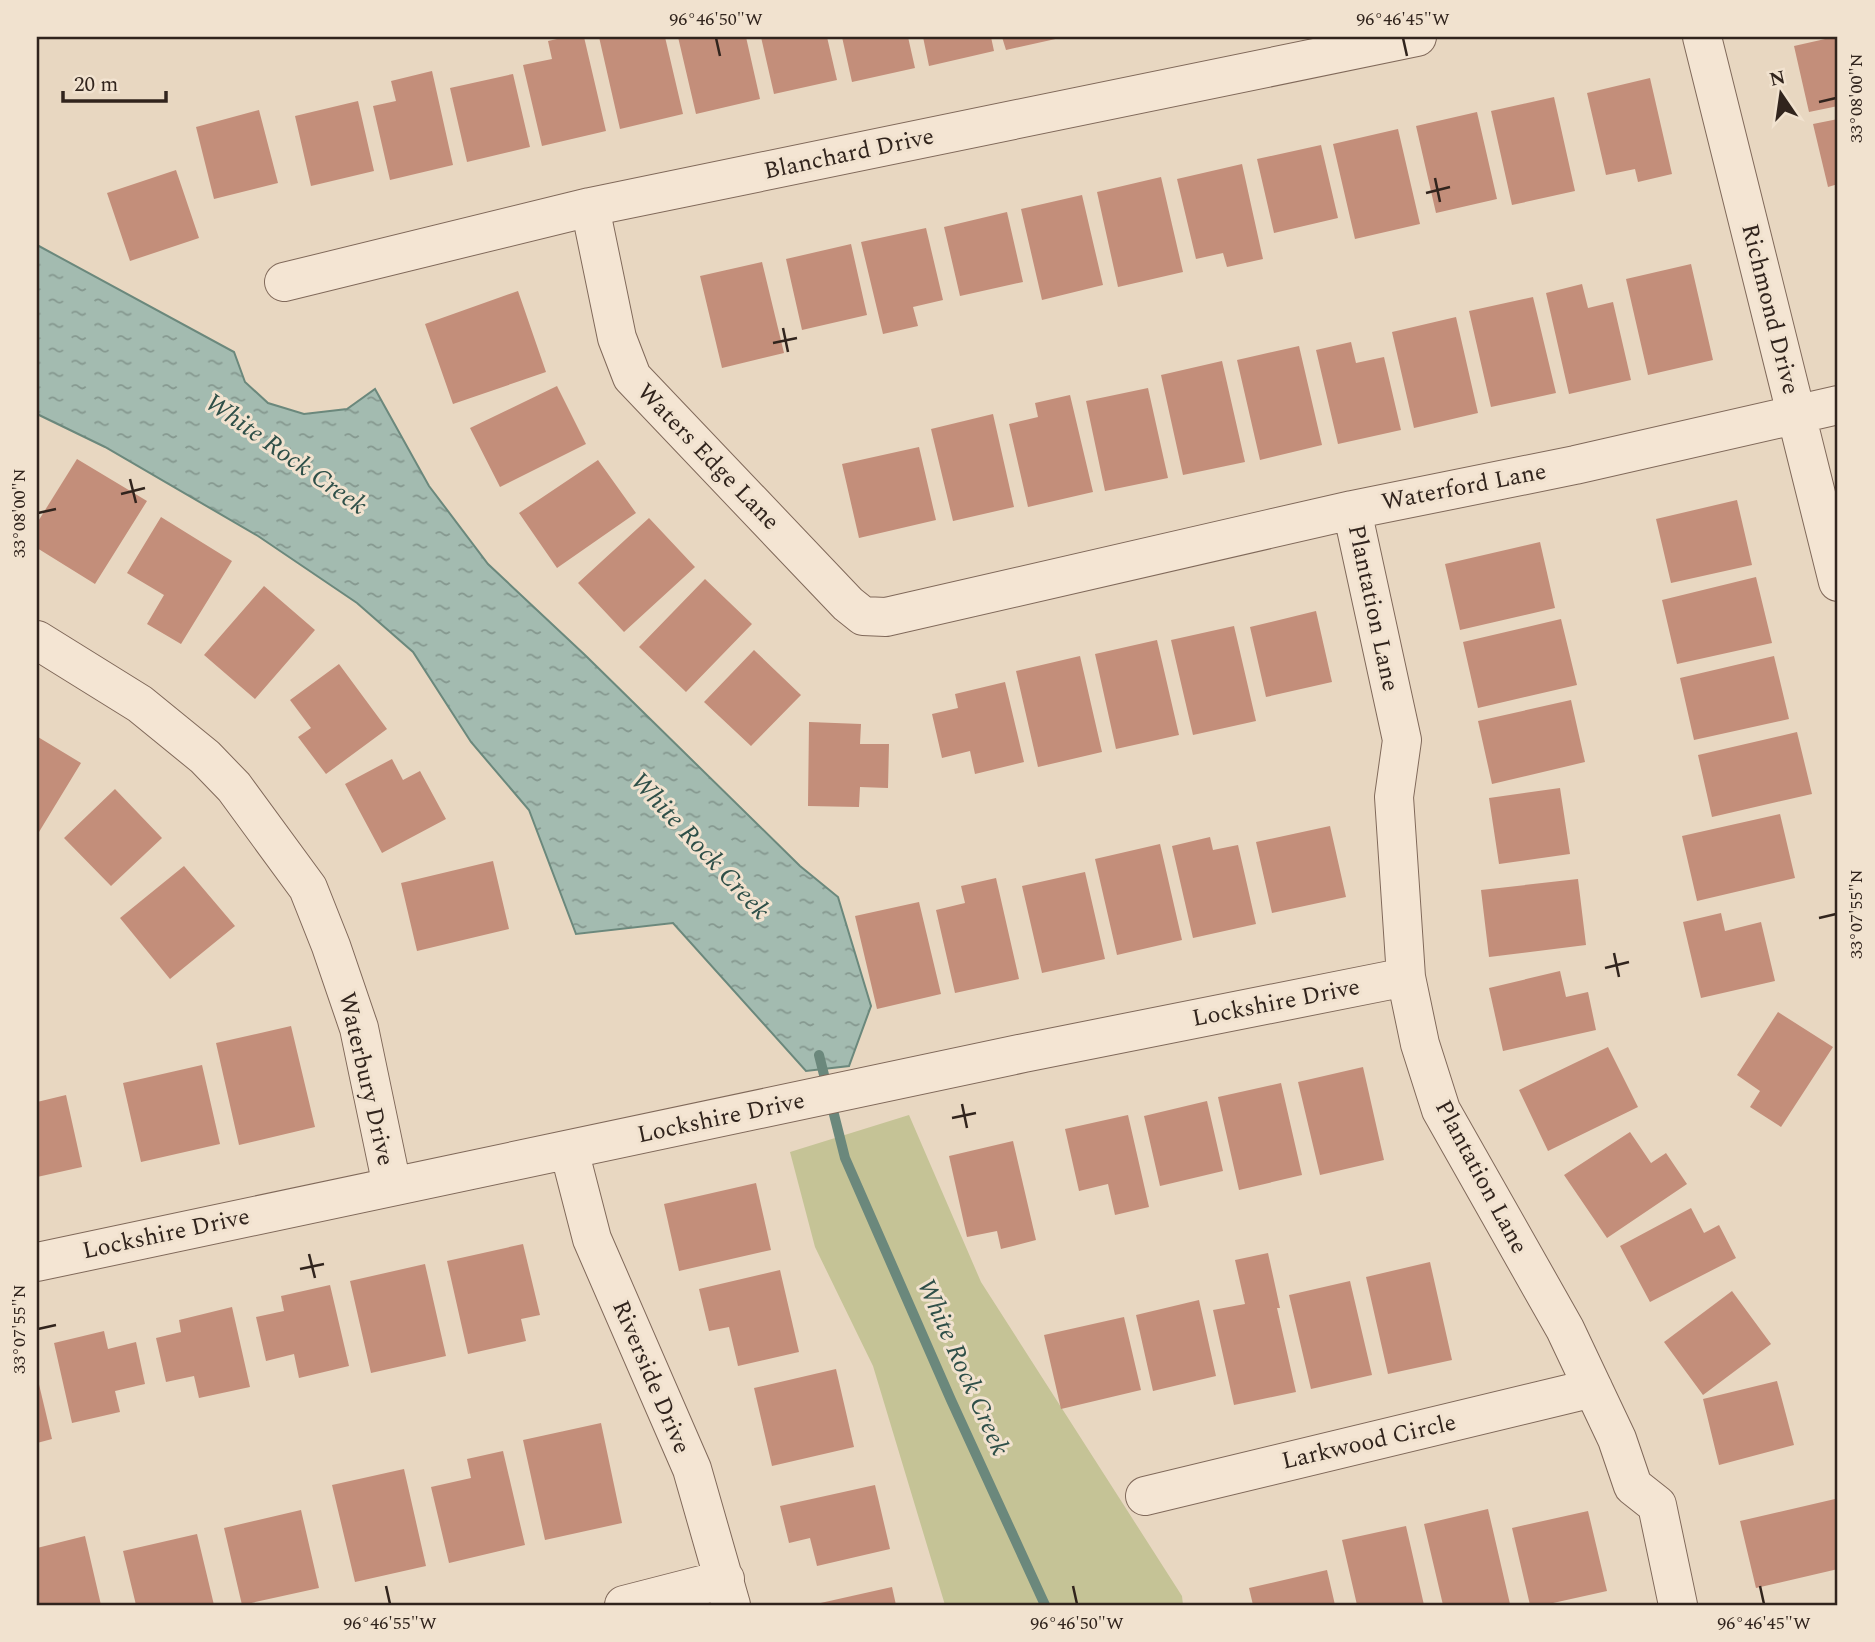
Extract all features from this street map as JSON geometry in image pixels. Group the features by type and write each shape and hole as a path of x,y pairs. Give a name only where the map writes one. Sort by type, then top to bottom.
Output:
{"street":[{"name":"Blanchard Drive","path":"284,282 590,207 1417,37"},
{"name":"Richmond Drive","path":"1702,37 1838,582"},
{"name":"Waters Edge Lane","path":"590,207 617,338 632,377 848,604 863,616 886,617"},
{"name":"Waterford Lane","path":"886,617 1352,510 1575,465 1838,405"},
{"name":"Plantation Lane","path":"1352,510 1402,740 1394,797 1405,977 1420,1044 1441,1110 1565,1329 1617,1439 1633,1486 1657,1505 1678,1605"},
{"name":"Waterbury Drive","path":"37,640 140,704 205,757 234,787 308,888 359,1028 392,1186"},
{"name":"Lockshire Drive","path":"37,1262 807,1099 1405,977"},
{"name":"Riverside Drive","path":"569,1150 592,1239 692,1469 728,1592"},
{"name":"Larkwood Circle","path":"1145,1496 1593,1388"},
{"path":"624,1605 728,1592"}],"shaded area":[{"path":"909,1115 981,1282 1182,1596 1183,1605 945,1605 873,1366 815,1247 790,1152"}],"water":[{"path":"37,245 234,352 245,382 268,403 304,414 347,409 375,389 429,486 488,564 800,866 838,897 871,1006 849,1066 806,1071 673,923 576,934 529,810 471,742 413,652 357,603 258,536 105,447 37,414"}],"building":[{"path":"584,37 606,131 542,146 523,65 552,59 548,41"},
{"path":"599,37 665,37 683,114 620,129"},
{"path":"678,37 746,37 760,99 696,114"},
{"path":"761,37 827,37 837,80 774,94"},
{"path":"842,37 908,37 915,68 852,82"},
{"path":"923,37 991,37 994,51 929,66"},
{"path":"1002,37 1060,37 1060,38 1006,50"},
{"path":"1838,37 1838,106 1809,112 1794,46"},
{"path":"432,71 453,165 390,180 373,106 396,101 391,81"},
{"path":"513,74 530,147 467,162 450,88"},
{"path":"1650,78 1672,174 1638,182 1635,169 1606,175 1587,93"},
{"path":"1554,97 1575,191 1512,205 1491,111"},
{"path":"358,101 374,171 311,186 295,116"},
{"path":"259,110 278,183 214,199 196,127"},
{"path":"1477,112 1497,199 1436,213 1416,126"},
{"path":"1838,119 1838,184 1828,187 1813,124"},
{"path":"1398,129 1420,224 1355,239 1333,144"},
{"path":"1321,145 1338,218 1274,233 1257,159"},
{"path":"1242,164 1263,259 1227,267 1223,253 1196,259 1177,179"},
{"path":"176,170 199,238 130,261 107,193"},
{"path":"1161,177 1183,272 1118,287 1097,192"},
{"path":"1082,195 1103,285 1042,300 1021,209"},
{"path":"1007,212 1023,282 960,296 944,227"},
{"path":"926,228 943,300 913,307 918,326 883,334 861,242"},
{"path":"851,244 867,315 802,330 786,259"},
{"path":"762,262 784,353 722,368 700,276"},
{"path":"1691,264 1713,360 1648,375 1626,279"},
{"path":"1582,284 1588,308 1613,302 1631,380 1569,394 1546,293"},
{"path":"518,291 546,372 453,404 425,324"},
{"path":"1533,297 1556,393 1491,407 1469,311"},
{"path":"1456,317 1478,413 1414,428 1392,332"},
{"path":"1351,342 1356,363 1384,357 1401,430 1338,444 1316,350"},
{"path":"1299,346 1322,445 1260,460 1237,360"},
{"path":"1222,361 1245,462 1183,475 1161,375"},
{"path":"557,386 586,444 500,487 470,428"},
{"path":"1148,388 1168,478 1105,491 1086,401"},
{"path":"1070,395 1093,492 1028,507 1009,424 1038,417 1035,403"},
{"path":"993,414 1014,507 953,521 931,429"},
{"path":"919,447 936,520 859,538 842,464"},
{"path":"77,459 147,501 95,584 37,548 37,523"},
{"path":"598,460 636,513 557,568 519,513"},
{"path":"1737,500 1752,565 1671,583 1656,519"},
{"path":"161,517 232,561 181,644 147,624 164,595 127,573"},
{"path":"649,518 695,567 624,632 578,583"},
{"path":"1540,542 1555,608 1460,630 1445,564"},
{"path":"1756,577 1772,643 1677,664 1662,600"},
{"path":"705,579 752,624 686,692 639,647"},
{"path":"264,586 315,630 255,699 204,655"},
{"path":"1316,611 1332,682 1266,697 1250,627"},
{"path":"1561,619 1577,685 1478,708 1463,642"},
{"path":"1234,626 1256,721 1193,735 1171,640"},
{"path":"1157,640 1179,735 1116,749 1095,654"},
{"path":"754,650 801,695 751,746 704,702"},
{"path":"1080,656 1102,752 1038,767 1016,671"},
{"path":"1774,656 1789,719 1694,740 1680,678"},
{"path":"339,664 387,729 326,774 298,737 311,728 290,700"},
{"path":"1005,682 1024,762 975,774 970,751 942,758 932,714 958,708 955,694"},
{"path":"1571,700 1585,762 1492,784 1478,721"},
{"path":"809,722 861,724 860,744 889,744 888,788 860,787 859,807 808,806"},
{"path":"1797,732 1812,794 1712,817 1698,755"},
{"path":"38,737 81,763 39,832 37,831"},
{"path":"392,759 403,780 420,771 446,819 382,853 345,784"},
{"path":"1560,788 1570,854 1499,864 1489,798"},
{"path":"115,789 162,838 111,886 64,838"},
{"path":"1780,814 1795,878 1697,901 1682,836"},
{"path":"1330,826 1346,897 1272,913 1256,842"},
{"path":"1210,837 1213,850 1238,845 1256,924 1193,938 1172,846"},
{"path":"1160,844 1182,940 1117,955 1095,859"},
{"path":"493,861 509,929 417,951 401,883"},
{"path":"184,866 235,926 170,979 120,918"},
{"path":"1085,872 1105,959 1042,973 1022,886"},
{"path":"996,878 1019,979 955,993 936,910 965,903 961,886"},
{"path":"1578,879 1586,945 1489,957 1481,890"},
{"path":"919,902 941,994 877,1009 855,916"},
{"path":"1721,913 1725,931 1761,922 1775,981 1701,998 1683,922"},
{"path":"1560,971 1566,997 1588,992 1596,1030 1503,1051 1489,988"},
{"path":"1778,1012 1833,1047 1781,1127 1750,1107 1760,1091 1737,1075"},
{"path":"291,1026 315,1127 239,1145 216,1043"},
{"path":"1608,1047 1638,1107 1548,1151 1519,1090"},
{"path":"202,1065 220,1144 141,1162 123,1083"},
{"path":"1363,1067 1384,1160 1320,1175 1298,1082"},
{"path":"1281,1083 1302,1175 1239,1190 1218,1097"},
{"path":"66,1095 82,1167 37,1177 37,1102"},
{"path":"1207,1101 1223,1171 1160,1186 1144,1116"},
{"path":"1128,1115 1149,1207 1115,1215 1108,1184 1079,1191 1065,1129"},
{"path":"1630,1132 1651,1163 1666,1153 1687,1184 1607,1238 1564,1175"},
{"path":"1013,1141 1036,1240 1001,1249 997,1231 967,1237 949,1156"},
{"path":"756,1183 771,1250 679,1271 664,1204"},
{"path":"1691,1208 1704,1233 1719,1225 1736,1258 1650,1302 1620,1246"},
{"path":"523,1244 540,1315 521,1319 526,1341 468,1354 447,1261"},
{"path":"1268,1253 1296,1392 1234,1405 1213,1310 1245,1304 1235,1260"},
{"path":"1430,1262 1452,1360 1388,1374 1366,1277"},
{"path":"425,1264 446,1356 371,1373 350,1281"},
{"path":"780,1270 799,1352 738,1366 729,1327 709,1331 699,1289"},
{"path":"1350,1281 1372,1375 1311,1389 1289,1295"},
{"path":"330,1285 349,1366 299,1378 294,1354 266,1361 256,1317 284,1311 281,1296"},
{"path":"1732,1291 1771,1344 1703,1395 1664,1342"},
{"path":"1199,1300 1216,1376 1153,1391 1136,1315"},
{"path":"232,1307 250,1387 199,1398 194,1376 166,1382 156,1338 181,1332 179,1320"},
{"path":"1124,1317 1141,1390 1061,1409 1044,1335"},
{"path":"104,1331 108,1349 136,1342 145,1384 115,1391 120,1412 72,1423 54,1343"},
{"path":"836,1369 854,1447 772,1466 754,1388"},
{"path":"37,1376 52,1439 37,1443"},
{"path":"1777,1381 1794,1445 1719,1465 1703,1399"},
{"path":"601,1423 622,1523 545,1540 523,1440"},
{"path":"503,1451 525,1545 449,1563 431,1487 471,1478 467,1459"},
{"path":"404,1469 426,1566 355,1582 332,1485"},
{"path":"875,1485 890,1549 817,1566 810,1538 789,1543 780,1506"},
{"path":"1835,1499 1838,1514 1838,1569 1756,1588 1740,1521"},
{"path":"1488,1509 1510,1604 1443,1605 1424,1524"},
{"path":"301,1510 319,1588 242,1605 224,1528"},
{"path":"1588,1511 1607,1591 1544,1605 1530,1605 1512,1528"},
{"path":"1406,1526 1424,1605 1357,1605 1342,1540"},
{"path":"197,1534 214,1605 136,1605 123,1551"},
{"path":"85,1536 101,1605 37,1605 37,1548"},
{"path":"1327,1570 1335,1605 1253,1605 1249,1588"},
{"path":"892,1587 896,1605 816,1605 816,1604"}],"waterway":[{"name":"White Rock Creek","path":"819,1055 845,1158 1045,1605"}]}
